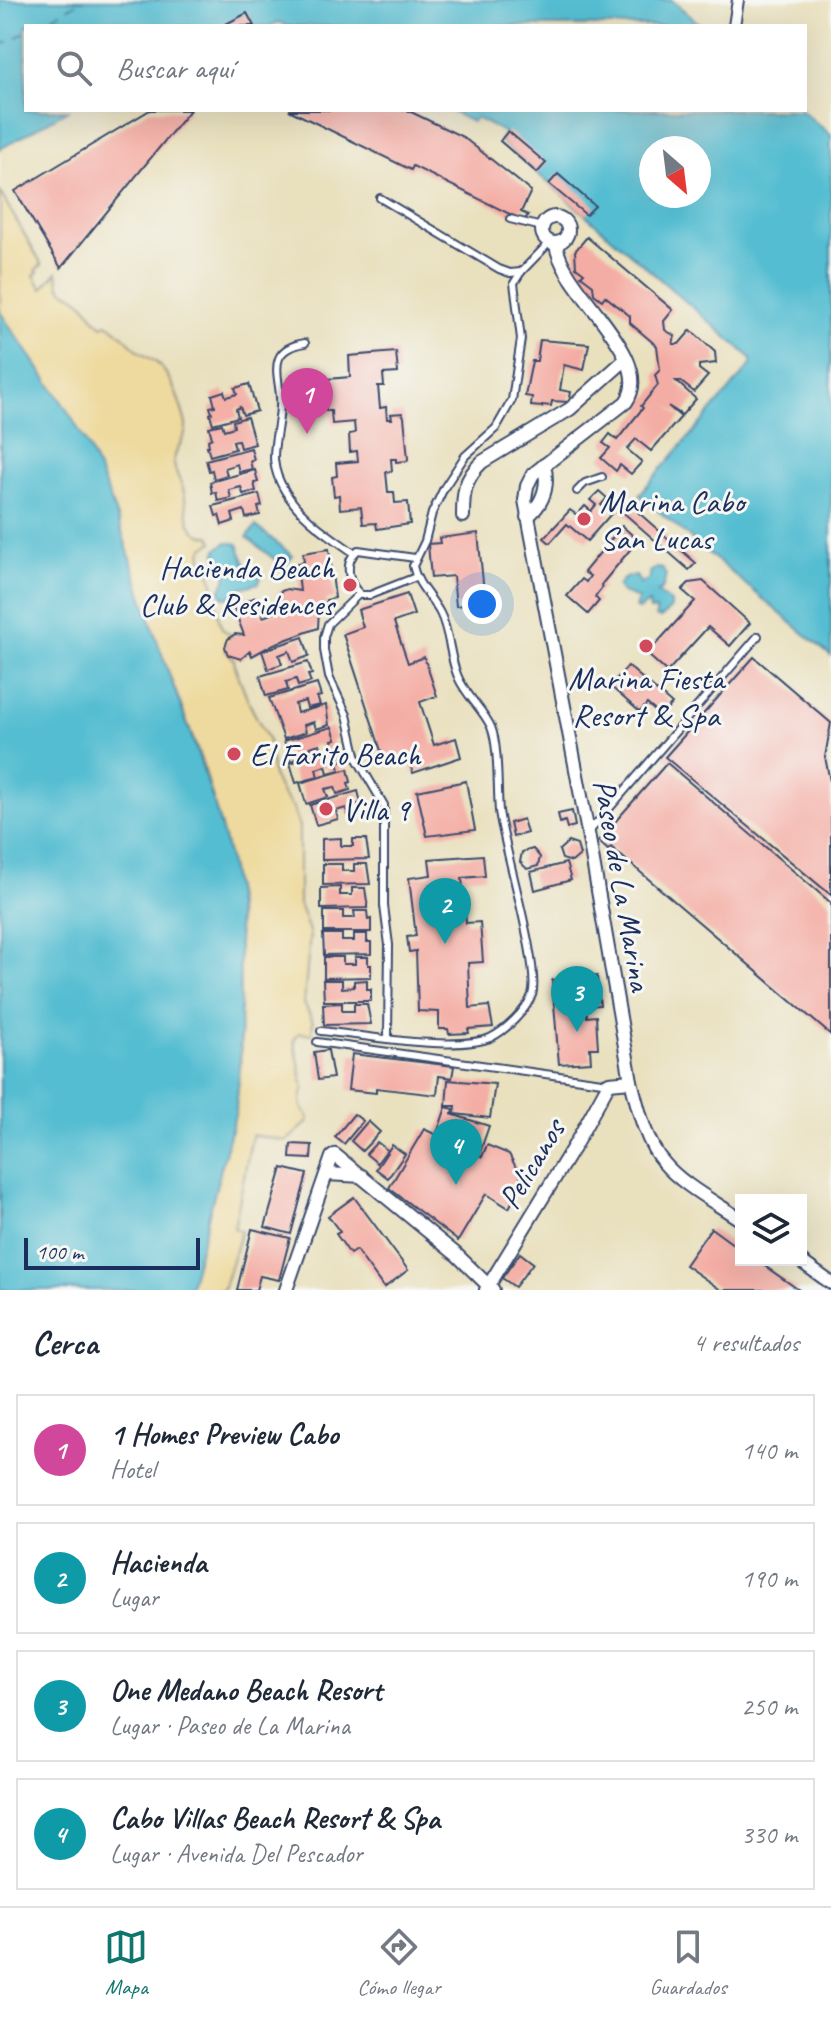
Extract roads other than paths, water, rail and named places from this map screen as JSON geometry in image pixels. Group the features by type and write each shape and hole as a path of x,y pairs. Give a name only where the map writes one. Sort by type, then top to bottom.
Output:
{"street":[{"path":"734,24 738,0"},
{"path":"463,516 464,488 471,473 482,462 576,405 626,359 559,260 553,243 543,236 544,222 552,217 564,220 568,226 563,240 553,243"},
{"name":"Paseo de La Marina","path":"626,359 632,380 628,399 533,474 527,486 527,517 639,1112 661,1160 672,1172 735,1216"},
{"path":"527,517 535,510 544,493 544,465"},
{"path":"609,1083 631,1081"},
{"name":"Pelicanos","path":"489,1288 609,1083"},
{"path":"286,1290 333,1155 362,1176 489,1288"},
{"path":"327,1174 362,1176"},
{"path":"807,1266 831,1283"}],"lane":[{"path":"380,198 499,269 510,273 521,272"},
{"path":"510,219 542,227"},
{"path":"321,1031 455,1044 491,1037 526,1005 533,986 532,966 501,825 493,735 487,720 460,682 444,621 416,577 413,566 444,488 465,456 496,428 512,400 521,339 514,287 521,272 553,243"},
{"path":"305,343 289,349 277,365 281,403 274,441 274,464 282,486 295,506 354,553"},
{"path":"577,491 585,483 602,477"},
{"path":"354,553 364,550 415,558"},
{"path":"354,553 349,574 359,594 370,595 416,577"},
{"path":"359,594 328,624 324,650 329,677 347,715 357,759 384,805 384,906 389,945 388,1038"},
{"path":"588,833 758,636"},
{"path":"317,1042 609,1083"}],"water":[{"path":"0,0 672,0 700,24 253,24 247,14 226,24 24,24 24,112 65,112 0,149"},
{"path":"452,112 803,112 831,135 831,656 639,495 751,365 751,358 500,141 505,133 476,118 472,122"},
{"path":"0,312 69,414 100,472 201,764 229,857 239,955 238,1085 235,1115 189,1290 0,1290"},
{"path":"256,526 293,556 284,567 247,537"},
{"path":"227,542 238,544 245,564 261,577 259,583 240,588 230,598 220,592 227,575 216,557 217,549"},
{"path":"656,568 662,569 666,575 663,588 657,593 671,602 671,608 661,618 656,617 656,610 650,610 649,603 638,610 635,607 639,599 622,593 618,587 630,576 636,576 641,584 650,578 650,572"}],"place":[{"name":"1 Homes Preview Cabo","path":"307,434"},
{"name":"Marina Cabo San Lucas","path":"584,519"},
{"name":"Hacienda Beach Club & Residences","path":"350,585"},
{"name":"Marina Fiesta Resort & Spa","path":"646,646"},
{"name":"El Farito Beach","path":"234,754"},
{"name":"Villa 9","path":"326,809"},
{"name":"Hacienda","path":"445,944"},
{"name":"One Medano Beach Resort","path":"577,1032"},
{"name":"Cabo Villas Beach Resort & Spa","path":"456,1185"}]}
